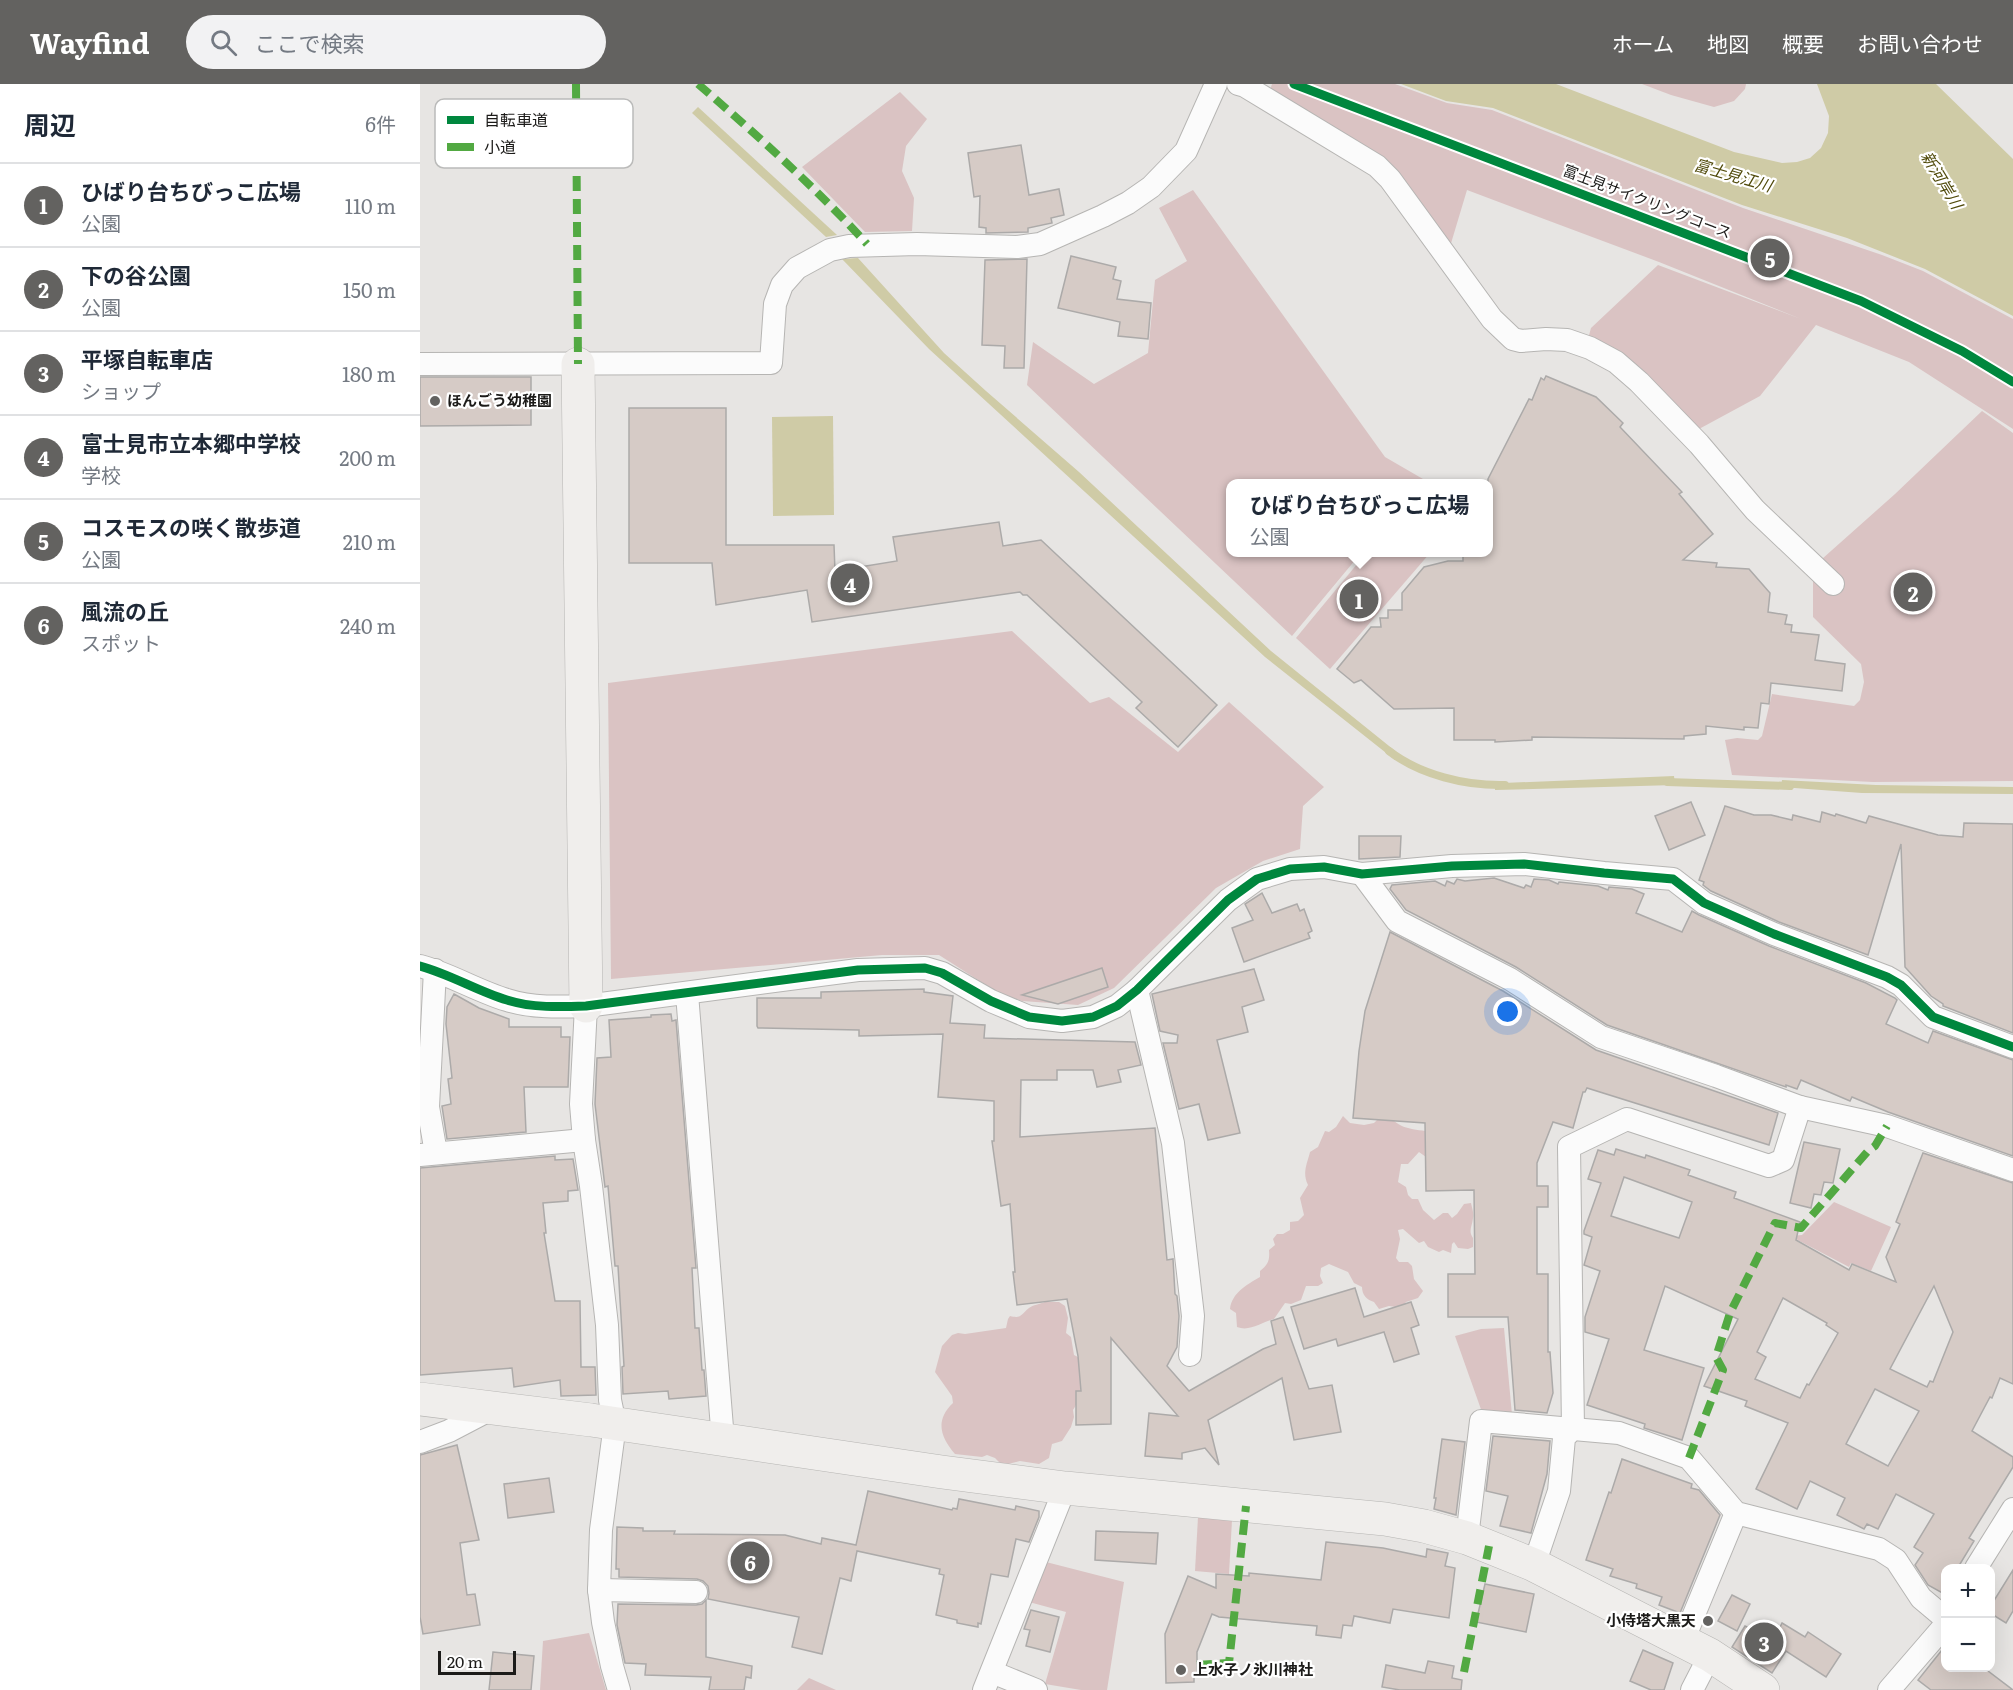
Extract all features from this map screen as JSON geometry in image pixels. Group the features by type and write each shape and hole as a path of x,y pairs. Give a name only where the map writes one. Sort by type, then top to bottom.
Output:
{"street":[{"path":"420,364 771,363 774,304 782,285 797,268 830,250 867,244 1017,247 1040,244 1103,216 1128,203 1151,187 1186,151 1216,84"},
{"path":"1238,84 1245,86 1377,166 1390,179 1492,319 1513,339 1521,341 1567,340 1590,348 1616,362 1639,382 1699,444 1755,510 1833,584"},
{"path":"578,364 586,1006 581,1104 604,1302 610,1400 615,1424 601,1530 599,1590 609,1655 619,1690"},
{"path":"584,1140 428,1154 428,968 509,1001 546,1007 586,1006 858,970 925,968 942,974 991,1001 1029,1017 1062,1021 1093,1017 1117,1006 1137,990 1228,900 1257,879 1290,869 1324,867 1362,874 1452,866 1524,864 1673,879 1704,903 1774,934 1887,977 1901,985 1933,1017 2013,1047"},
{"path":"1362,874 1397,921 1510,979 1601,1037 1800,1107 1887,1126 2013,1170"},
{"path":"1137,990 1173,1143 1193,1316 1190,1355"},
{"path":"687,994 723,1440"},
{"path":"1534,1565 1559,1491 1564,1438 1573,1428 1569,1147 1627,1119 1769,1166 1783,1160 1800,1107"},
{"path":"420,1399 615,1424 1065,1488 1385,1519 1424,1526 1467,1538 1534,1565 1697,1648 1763,1690"},
{"path":"420,1442 449,1431 494,1408"},
{"path":"1467,1538 1481,1421 1619,1433 1689,1458 1736,1513 1879,1549 1896,1560 1921,1598 1941,1615"},
{"path":"1036,1690 988,1681 1065,1488"},
{"path":"1979,1564 2013,1509"},
{"path":"1692,1690 1697,1648 1736,1513"},
{"path":"599,1590 696,1592"},
{"path":"1889,1690 1941,1630"}],"shaded area":[{"path":"1272,84 1395,84 1447,103 1492,110 1743,208 1923,271 2013,319 2013,429 1909,362 1816,325 1760,396 1699,429 1588,339 1591,328 1658,265 1801,319 1659,262 1467,190 1449,250 1390,166 1270,90"},
{"path":"1642,84 1746,84 1745,89 1734,101 1714,107"},
{"path":"900,92 927,119 906,146 902,171 914,198 912,231 865,232 802,167"},
{"path":"1193,190 1385,457 1423,479 1226,479 1226,557 1358,557 1292,636 1027,385 1033,342 1094,384 1148,353 1155,280 1187,261 1159,208"},
{"path":"1982,411 2013,433 2013,781 1873,782 1732,775 1725,740 1737,738 1758,740 1762,736 1772,694 1854,706 1860,700 1864,682 1861,664 1813,617 1813,567 1895,494"},
{"path":"1363,557 1427,557 1330,669 1296,638"},
{"path":"1012,631 1090,703 1109,697 1178,752 1229,702 1324,787 1303,806 1300,849 1263,861 1216,888 1114,988 1078,1005 1022,1001 1000,994 939,955 882,955 611,979 608,683"},
{"path":"1343,1116 1350,1123 1364,1125 1374,1123 1379,1118 1391,1118 1407,1128 1438,1133 1426,1157 1419,1152 1408,1164 1401,1164 1398,1182 1406,1187 1412,1199 1418,1199 1423,1210 1434,1220 1443,1213 1448,1213 1452,1218 1464,1204 1471,1203 1473,1247 1458,1248 1454,1242 1451,1253 1443,1250 1439,1252 1428,1247 1424,1241 1419,1243 1403,1229 1398,1230 1400,1239 1396,1258 1399,1262 1408,1262 1412,1266 1414,1279 1423,1291 1418,1298 1406,1302 1402,1308 1389,1306 1379,1309 1374,1302 1365,1297 1362,1287 1354,1283 1348,1272 1329,1264 1321,1268 1320,1276 1323,1283 1318,1286 1306,1286 1301,1300 1291,1304 1285,1303 1274,1319 1251,1327 1237,1327 1236,1313 1230,1309 1231,1303 1245,1286 1260,1277 1260,1271 1268,1262 1269,1250 1275,1245 1273,1239 1277,1234 1290,1230 1290,1222 1298,1221 1304,1215 1300,1198 1308,1185 1305,1172 1310,1152 1318,1147 1325,1131 1329,1132 1336,1127"},
{"path":"1834,1202 1891,1227 1871,1271 1851,1263 1849,1267 1790,1236 1802,1235"},
{"path":"1045,1302 1059,1302 1065,1306 1068,1318 1066,1333 1071,1337 1074,1355 1080,1358 1080,1392 1073,1410 1074,1417 1071,1427 1062,1441 1052,1444 1049,1458 1039,1464 1020,1461 1008,1464 1000,1463 987,1455 982,1457 955,1454 943,1435 942,1428 947,1409 953,1403 952,1396 935,1372 942,1346 952,1335 958,1333 1006,1328 1010,1316 1019,1316 1031,1307"},
{"path":"1504,1328 1512,1415 1483,1415 1455,1336 1481,1329"},
{"path":"1198,1517 1232,1520 1229,1574 1195,1571"},
{"path":"1046,1562 1124,1582 1107,1690 1081,1690 1045,1684 1066,1612 1029,1602"},
{"path":"589,1633 606,1690 540,1690 543,1641"},
{"path":"809,1678 836,1690 797,1690"}],"water":[{"path":"1401,84 1556,84 1734,152 1782,163 1810,158 1821,148 1828,133 1829,116 1817,84 1936,84 2013,159 2013,316 1925,269 1847,238 1742,205 1493,108 1446,101"},
{"path":"698,107 837,235 826,237 692,113"},
{"path":"858,258 944,353 1079,472 1271,651 1399,754 1395,760 1265,657 929,349 842,259"},
{"path":"833,416 834,515 773,516 772,417"},
{"path":"1674,776 1675,785 1495,790 1495,781 1503,783"},
{"path":"1782,780 1876,785 2013,787 2013,794 1862,793 1781,787"}],"building":[{"path":"1021,145 1029,195 1059,189 1064,215 1051,218 1052,223 1028,228 1028,232 986,233 986,228 979,227 980,196 974,197 968,153"},
{"path":"1071,256 1116,267 1113,279 1121,281 1117,299 1151,303 1148,339 1118,336 1120,322 1058,308"},
{"path":"1027,259 1024,368 1004,368 1005,346 982,345 985,260"},
{"path":"1546,376 1596,397 1623,423 1620,427 1682,492 1679,494 1713,534 1683,560 1717,563 1716,567 1749,569 1770,593 1768,612 1787,615 1785,624 1792,625 1791,632 1819,635 1815,660 1845,664 1842,691 1771,683 1769,704 1761,703 1758,728 1744,727 1744,730 1706,726 1706,734 1684,736 1684,739 1532,737 1532,740 1495,742 1495,740 1454,740 1454,708 1394,709 1361,680 1354,683 1337,669 1371,627 1381,627 1380,618 1388,618 1388,610 1402,610 1402,593 1424,567 1448,561 1463,561 1463,557 1493,557 1493,479 1488,479 1529,399 1532,400 1541,378 1544,380"},
{"name":"ほんごう幼稚園","path":"420,377 531,377 531,425 420,426"},
{"path":"629,408 726,408 726,545 834,545 835,571 897,561 893,537 999,522 1003,546 1041,540 1217,705 1178,747 1136,708 1142,702 1027,595 1020,592 812,622 807,590 716,605 712,563 629,563"},
{"path":"1691,802 1705,835 1669,850 1655,816"},
{"path":"1725,806 1754,815 1771,815 1792,820 1793,815 1820,822 1822,812 1866,823 1869,816 1938,835 1963,837 1964,823 2013,824 2013,1033 1943,1006 1905,967 1901,844 1868,955 1779,922 1711,891 1703,885 1704,882 1699,880"},
{"path":"1359,836 1401,836 1400,857 1359,859"},
{"path":"1494,878 1524,888 1526,885 1531,887 1534,879 1549,880 1558,884 1559,882 1598,886 1608,890 1609,887 1632,889 1644,894 1636,913 1682,932 1692,911 1769,946 1866,983 1895,998 1897,1000 1886,1024 1928,1043 1933,1031 2013,1060 2013,1156 1852,1097 1850,1101 1801,1080 1797,1089 1786,1085 1786,1087 1607,1025 1516,967 1406,910 1390,889 1392,885 1435,881 1445,886 1447,881 1454,884 1457,879 1465,881"},
{"path":"1262,893 1272,913 1297,904 1300,911 1304,909 1312,931 1308,933 1310,938 1244,962 1232,928 1253,920 1245,904"},
{"path":"1390,932 1503,991 1596,1050 1778,1113 1769,1145 1587,1088 1583,1092 1573,1128 1553,1122 1537,1163 1537,1186 1548,1186 1548,1207 1537,1207 1537,1274 1548,1274 1548,1352 1550,1352 1553,1393 1547,1413 1515,1410 1508,1317 1448,1317 1448,1274 1475,1274 1474,1190 1426,1191 1425,1123 1353,1118 1365,1011"},
{"path":"1102,968 1108,987 1058,1004 1022,995"},
{"path":"1254,969 1264,1000 1242,1007 1248,1032 1217,1040 1240,1133 1208,1140 1199,1104 1179,1109 1163,1043 1177,1043 1178,1035 1160,1031 1152,994"},
{"path":"924,989 924,992 953,996 950,1023 985,1025 984,1038 1135,1042 1141,1065 1118,1070 1121,1082 1097,1087 1093,1070 1057,1070 1057,1080 1021,1080 1020,1137 1155,1128 1167,1260 1173,1259 1179,1316 1177,1347 1167,1366 1189,1391 1276,1344 1271,1321 1283,1317 1309,1389 1332,1385 1341,1432 1294,1440 1282,1378 1208,1420 1219,1465 1205,1448 1182,1453 1182,1459 1145,1456 1149,1413 1178,1416 1111,1338 1111,1424 1076,1425 1076,1391 1081,1391 1078,1356 1067,1299 1017,1305 1010,1204 1001,1206 992,1141 994,1141 994,1101 938,1097 943,1034 859,1036 859,1030 758,1028 757,1026 757,998 821,998 821,992"},
{"path":"454,994 479,1008 509,1019 509,1027 561,1027 561,1037 570,1037 568,1087 524,1087 526,1132 447,1139 442,1106 451,1104 448,1079 452,1078 446,1024 447,1007"},
{"path":"671,1014 672,1021 676,1020 696,1268 692,1268 695,1328 699,1328 706,1396 669,1399 668,1391 623,1394 622,1367 624,1366 618,1266 615,1266 608,1186 605,1187 595,1104 597,1058 611,1057 609,1020"},
{"path":"1804,1142 1840,1149 1833,1183 1824,1182 1821,1195 1814,1194 1811,1208 1790,1203"},
{"path":"1616,1149 1645,1158 1646,1155 1690,1170 1688,1175 1736,1192 1734,1198 1800,1222 1796,1240 1849,1270 1852,1264 1896,1282 1886,1257 1900,1224 1896,1222 1923,1153 2013,1183 2013,1384 2000,1378 1992,1398 1990,1397 1972,1431 2013,1457 2013,1467 1969,1538 1974,1541 1960,1564 1941,1564 1941,1592 1928,1585 1915,1565 1923,1553 1914,1547 1934,1514 1896,1494 1878,1529 1867,1524 1864,1529 1837,1515 1845,1498 1810,1481 1797,1509 1756,1489 1788,1423 1745,1406 1747,1401 1704,1386 1738,1319 1665,1286 1644,1350 1704,1368 1682,1440 1644,1428 1645,1424 1587,1405 1609,1339 1585,1332 1585,1317 1600,1271 1584,1265 1592,1237 1584,1234 1584,1231 1601,1183 1588,1179 1598,1150 1614,1155","holes":["1624,1177 1692,1202 1679,1238 1611,1216","1934,1286 1953,1332 1933,1382 1930,1381 1927,1387 1890,1369","1783,1298 1827,1323 1826,1325 1838,1333 1800,1398 1755,1379 1766,1357 1757,1352","1875,1389 1919,1411 1888,1466 1846,1444"]},
{"path":"555,1156 555,1160 573,1159 578,1190 568,1191 568,1201 543,1203 546,1233 544,1233 555,1301 580,1301 581,1367 595,1367 596,1395 561,1396 560,1380 514,1387 512,1368 420,1375 420,1168"},
{"path":"1355,1288 1364,1317 1411,1302 1419,1325 1411,1328 1419,1354 1394,1362 1384,1332 1338,1346 1336,1339 1304,1349 1291,1307"},
{"path":"1493,1436 1550,1441 1547,1474 1531,1533 1500,1526 1508,1496 1486,1491"},
{"path":"1442,1439 1465,1442 1456,1515 1434,1509"},
{"path":"457,1445 479,1540 460,1543 467,1595 475,1594 480,1625 423,1634 420,1617 420,1455"},
{"path":"1622,1459 1692,1484 1691,1488 1699,1490 1720,1515 1680,1613 1659,1605 1662,1597 1636,1588 1637,1584 1610,1576 1613,1569 1586,1560"},
{"path":"549,1478 554,1512 508,1518 504,1484"},
{"path":"868,1491 952,1510 957,1509 959,1499 1015,1510 1016,1506 1039,1511 1039,1517 1029,1542 1016,1539 1008,1577 991,1574 981,1624 978,1623 978,1627 957,1623 957,1620 936,1615 944,1575 939,1574 940,1569 857,1551 851,1581 840,1578 822,1654 792,1647 799,1617 708,1599 708,1586 697,1579 619,1577 619,1569 616,1569 617,1527 643,1528 643,1531 675,1531 674,1534 785,1535 821,1544 822,1538 856,1545"},
{"path":"1096,1531 1158,1533 1156,1564 1095,1560"},
{"path":"1326,1542 1383,1548 1426,1557 1427,1549 1448,1553 1445,1566 1455,1568 1449,1618 1393,1609 1390,1623 1354,1616 1352,1626 1343,1625 1341,1638 1316,1635 1317,1626 1219,1617 1212,1614 1197,1652 1197,1676 1194,1676 1194,1682 1166,1683 1165,1634 1188,1576 1216,1588 1216,1574 1249,1576 1249,1573 1321,1580"},
{"path":"2013,1570 2013,1611 2006,1623 1995,1616 1995,1599"},
{"path":"1485,1584 1534,1594 1526,1632 1476,1622"},
{"path":"1732,1595 1750,1604 1737,1631 1718,1621"},
{"path":"706,1600 706,1657 752,1666 751,1678 746,1677 744,1690 709,1690 711,1677 645,1675 646,1664 625,1663 617,1625 618,1604 696,1605"},
{"path":"1031,1610 1059,1617 1050,1652 1026,1646 1030,1630 1024,1629"},
{"path":"1782,1623 1805,1637 1808,1632 1841,1654 1826,1677 1786,1651 1772,1673 1732,1647 1745,1626 1774,1640"},
{"path":"1643,1650 1673,1663 1664,1690 1651,1690 1630,1681"},
{"path":"1941,1651 1941,1672 1989,1672 2013,1690 1931,1690 1918,1680"},
{"path":"493,1652 534,1656 531,1690 489,1690"},
{"path":"1428,1661 1454,1666 1452,1678 1462,1680 1461,1690 1400,1690 1382,1687 1386,1665 1425,1673"}],"waterway":[{"path":"1389,751 1429,773 1459,781 1505,785"},
{"path":"1667,782 1790,786"}],"marked path":[{"path":"576,84 576,99"},
{"path":"698,84 785,162 867,244"},
{"path":"577,168 578,364"},
{"path":"1689,1458 1723,1370 1716,1357 1730,1313 1775,1223 1801,1228 1868,1151 1875,1146 1887,1126"},
{"path":"1197,1665 1229,1663 1246,1506"},
{"path":"1464,1672 1489,1546"}],"cycle path":[{"name":"富士見サイクリングコース","path":"1294,84 1861,301 1962,351 2013,382"},
{"path":"420,966 507,1000 536,1006 556,1007 586,1006 858,970 925,968 942,973 991,1001 1029,1017 1062,1021 1093,1017 1117,1006 1137,990 1228,900 1257,879 1290,869 1324,867 1362,874 1452,866 1524,864 1673,879 1704,903 1774,934 1887,977 1901,985 1933,1017 2013,1047"}],"place":[{"name":"コスモスの咲く散歩道","path":"1770,258"},
{"name":"ほんごう幼稚園","path":"435,401"},
{"name":"富士見市立本郷中学校","path":"850,583"},
{"name":"下の谷公園","path":"1913,592"},
{"name":"ひばり台ちびっこ広場","path":"1359,599"},
{"name":"風流の丘","path":"750,1561"},
{"name":"小侍塔大黒天","path":"1708,1621"},
{"name":"平塚自転車店","path":"1764,1642"},
{"name":"上水子ノ氷川神社","path":"1181,1670"}],"water label":[{"name":"富士見江川","path":"1733,175"},
{"name":"新河岸川","path":"1942,180"}]}
